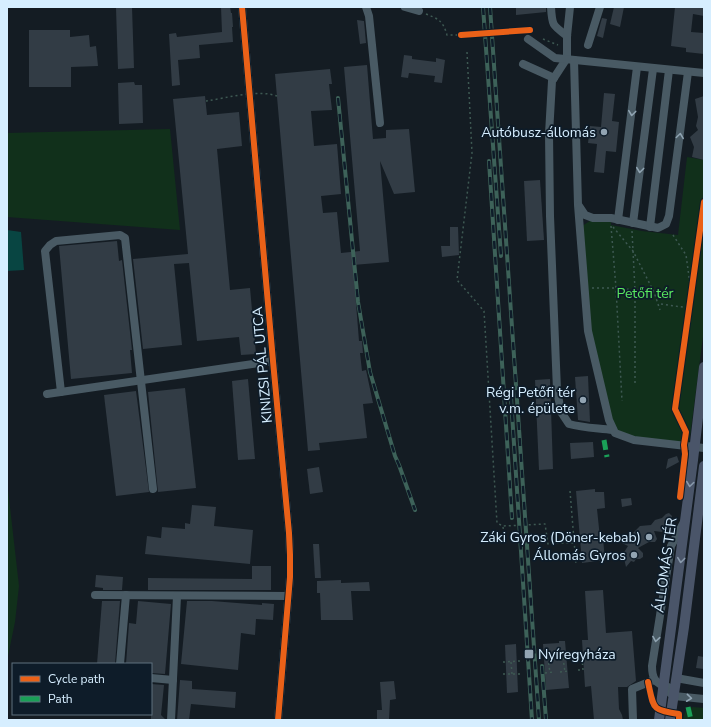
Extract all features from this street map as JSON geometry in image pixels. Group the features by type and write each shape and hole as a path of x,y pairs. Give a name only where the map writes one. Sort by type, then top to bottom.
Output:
{"main road":[{"name":"ÁLLOMÁS TÉR","path":"659,720 685,521 699,448 704,366"},
{"name":"ÁLLOMÁS TÉR","path":"670,720 684,634 704,466"}],"street":[{"name":"KINIZSI PÁL UTCA","path":"242,7 289,533 290,555 288,596 278,720"},
{"path":"366,7 369,16 380,123"},
{"path":"552,7 552,22 566,36"},
{"path":"570,7 566,36 571,59 578,205 588,331 606,411 613,430"},
{"path":"588,45 600,7"},
{"path":"528,39 555,58 704,73"},
{"path":"571,59 552,81 549,134 550,216 557,390 561,412 569,424 580,427 595,427 613,430 616,433 634,440 699,448"},
{"path":"523,64 554,78"},
{"path":"618,220 637,67"},
{"path":"633,226 653,69"},
{"path":"650,227 669,70"},
{"path":"578,205 586,215 593,218 618,220 633,226 658,228 666,224 669,216 688,72"},
{"path":"580,225 586,220 593,218"},
{"path":"61,392 46,251 50,245 56,241 120,235 125,238 153,489"},
{"path":"47,394 273,361"},
{"path":"685,521 671,546 652,672 654,680 664,686 668,692 674,696 704,699"},
{"path":"95,595 288,596"},
{"path":"120,663 126,596"},
{"path":"171,720 177,596"},
{"path":"152,678 173,680"},
{"path":"664,686 676,678 704,683"},
{"path":"633,720 632,689 654,680"}],"path":[{"path":"412,9 439,19 445,26 447,35 530,30"},
{"path":"537,36 567,46"},
{"path":"468,52 472,153 457,280 484,311 497,523 503,526 545,524 548,544 574,543"},
{"path":"206,101 242,95 268,93 276,96"},
{"path":"622,400 611,224 633,251 654,292 660,310"},
{"path":"633,226 635,383"},
{"path":"673,235 686,255 690,300"},
{"path":"688,316 694,268"},
{"path":"584,287 616,288 662,293"},
{"path":"661,304 690,300"},
{"path":"570,491 576,565"},
{"path":"503,526 504,533"},
{"path":"578,658 589,657"},
{"path":"544,658 552,658"},
{"path":"548,658 550,672"},
{"path":"560,658 567,658"},
{"path":"563,658 565,672"},
{"path":"578,670 583,670 582,658"},
{"path":"503,662 520,661"},
{"path":"511,662 512,674"},
{"path":"560,672 568,671"},
{"path":"545,673 553,672"},
{"path":"504,674 521,674"}],"green space":[{"path":"170,129 180,230 7,217 7,133"},
{"name":"Petőfi tér","path":"687,157 704,160 704,329 689,444 642,440 615,431 590,332 582,226 593,219 611,219 611,225 642,231 678,235"},
{"path":"7,481 19,586 15,622 7,661"},
{"path":"693,707 704,708 704,720 683,720 686,712"}],"shaded area":[{"path":"7,230 21,232 24,270 7,271"}],"building":[{"path":"132,7 134,68 118,69 116,8"},
{"path":"221,7 230,7 232,13 233,42 199,45 200,58 178,60 180,85 172,86 169,34 176,33 177,37 222,32"},
{"path":"516,7 546,7 546,12 516,15"},
{"path":"614,7 624,7 620,27 610,24"},
{"path":"675,7 704,7 704,16 693,14 691,32 704,33 704,54 686,52 686,48 671,46"},
{"path":"602,18 607,19 603,38 597,36"},
{"path":"357,20 364,21 366,43 360,44"},
{"path":"29,30 70,30 70,37 89,35 90,47 96,46 98,66 71,67 71,87 29,87"},
{"path":"404,55 412,56 412,59 436,62 436,58 445,60 442,83 434,82 435,76 409,73 408,78 401,77"},
{"path":"367,65 373,139 386,138 386,130 409,129 415,192 394,194 380,161 389,262 353,265 359,341 362,341 363,353 360,353 362,371 366,370 373,403 363,404 367,438 319,443 320,450 308,451 275,74 330,69 332,84 329,84 332,110 311,111 314,146 337,144 341,194 321,196 323,213 337,212 341,253 360,251 344,67"},
{"path":"134,82 135,85 142,85 143,123 119,124 118,83"},
{"name":"Autóbusz-állomás","path":"604,93 615,94 612,121 619,122 616,152 606,151 604,173 594,172 597,144 588,143 590,126 601,127"},
{"path":"205,96 207,115 239,112 242,146 217,149 230,290 250,288 256,354 241,355 239,337 197,341 189,263 174,264 182,345 143,349 133,259 188,254 173,99"},
{"path":"704,96 704,160 692,157 694,147 690,137 698,130 696,126 698,117 695,99"},
{"path":"540,180 544,240 527,241 524,181"},
{"path":"450,227 458,227 459,255 442,257 441,246 450,246"},
{"path":"117,241 119,261 122,260 132,350 130,350 132,373 71,379 59,246"},
{"name":"Régi Petőfi tér v.m. épülete","path":"588,376 590,422 578,420 575,377"},
{"path":"248,379 255,459 238,460 232,381"},
{"path":"550,379 553,469 539,470 535,380"},
{"path":"185,388 196,488 158,492 148,392"},
{"path":"136,391 149,492 116,496 104,395"},
{"path":"593,442 594,457 571,459 570,443"},
{"path":"677,456 679,462 666,469 668,459"},
{"path":"319,467 323,492 310,494 307,469"},
{"path":"595,489 595,492 604,492 605,508 597,509 600,538 603,538 605,560 582,563 576,491"},
{"path":"631,498 632,505 622,507 621,499"},
{"path":"192,505 216,507 214,526 253,530 250,564 145,554 147,536 161,538 162,527 185,529 185,523 190,524"},
{"path":"669,513 672,516 671,524 666,525 662,532 654,531 657,539 655,542 649,542 638,548 643,553 643,557 636,559 634,562 631,561 626,567 623,554 628,546 622,543 625,536 629,537 640,526 651,525 655,520 662,518"},
{"path":"313,544 319,544 321,578 315,578"},
{"path":"252,566 271,566 271,590 148,590 148,578 252,579"},
{"path":"96,575 123,577 122,590 103,590 103,588 95,587"},
{"path":"341,580 341,583 369,582 370,591 351,591 353,620 321,620 320,593 317,593 317,581"},
{"path":"603,590 606,633 632,631 636,681 627,687 618,687 619,709 623,720 594,720 591,686 585,687 582,640 588,640 585,591"},
{"path":"102,601 120,601 115,663 97,663"},
{"path":"138,601 171,604 165,674 152,673 152,663 126,663 129,623 136,624"},
{"path":"187,601 212,601 262,605 262,603 274,604 273,620 256,619 255,635 241,633 238,670 181,664"},
{"path":"559,641 565,641 569,688 546,690 543,644 559,643"},
{"path":"516,644 518,692 507,693 505,645"},
{"path":"698,656 704,657 704,669 696,668"},
{"path":"180,680 192,681 192,689 236,692 235,708 191,704 189,720 177,720"},
{"path":"394,681 396,699 390,700 389,720 377,720 377,710 382,710 380,682"},
{"path":"152,684 164,685 161,715 166,720 151,720"}],"railway":[{"path":"483,7 501,256"},
{"path":"490,7 539,720"},
{"path":"338,98 358,302 370,372 395,456 415,510"},
{"path":"489,161 512,518"},
{"path":"511,398 532,720"},
{"path":"542,666 546,720"}],"marked path":[{"path":"604,440 607,457"},
{"path":"688,707 691,720"}],"cycle path":[{"path":"242,7 289,533 290,577 278,720"},
{"path":"461,35 530,30"},
{"path":"680,497 686,432 675,409 704,202"},
{"path":"648,682 651,698 655,707 663,711 679,714 679,720"}],"place":[{"name":"Autóbusz-állomás","path":"604,132"},
{"name":"Régi Petőfi tér v.m. épülete","path":"583,400"},
{"name":"Záki Gyros (Döner-kebab)","path":"649,537"},
{"name":"Állomás Gyros","path":"634,555"},
{"name":"Nyíregyháza","path":"529,654"}]}
